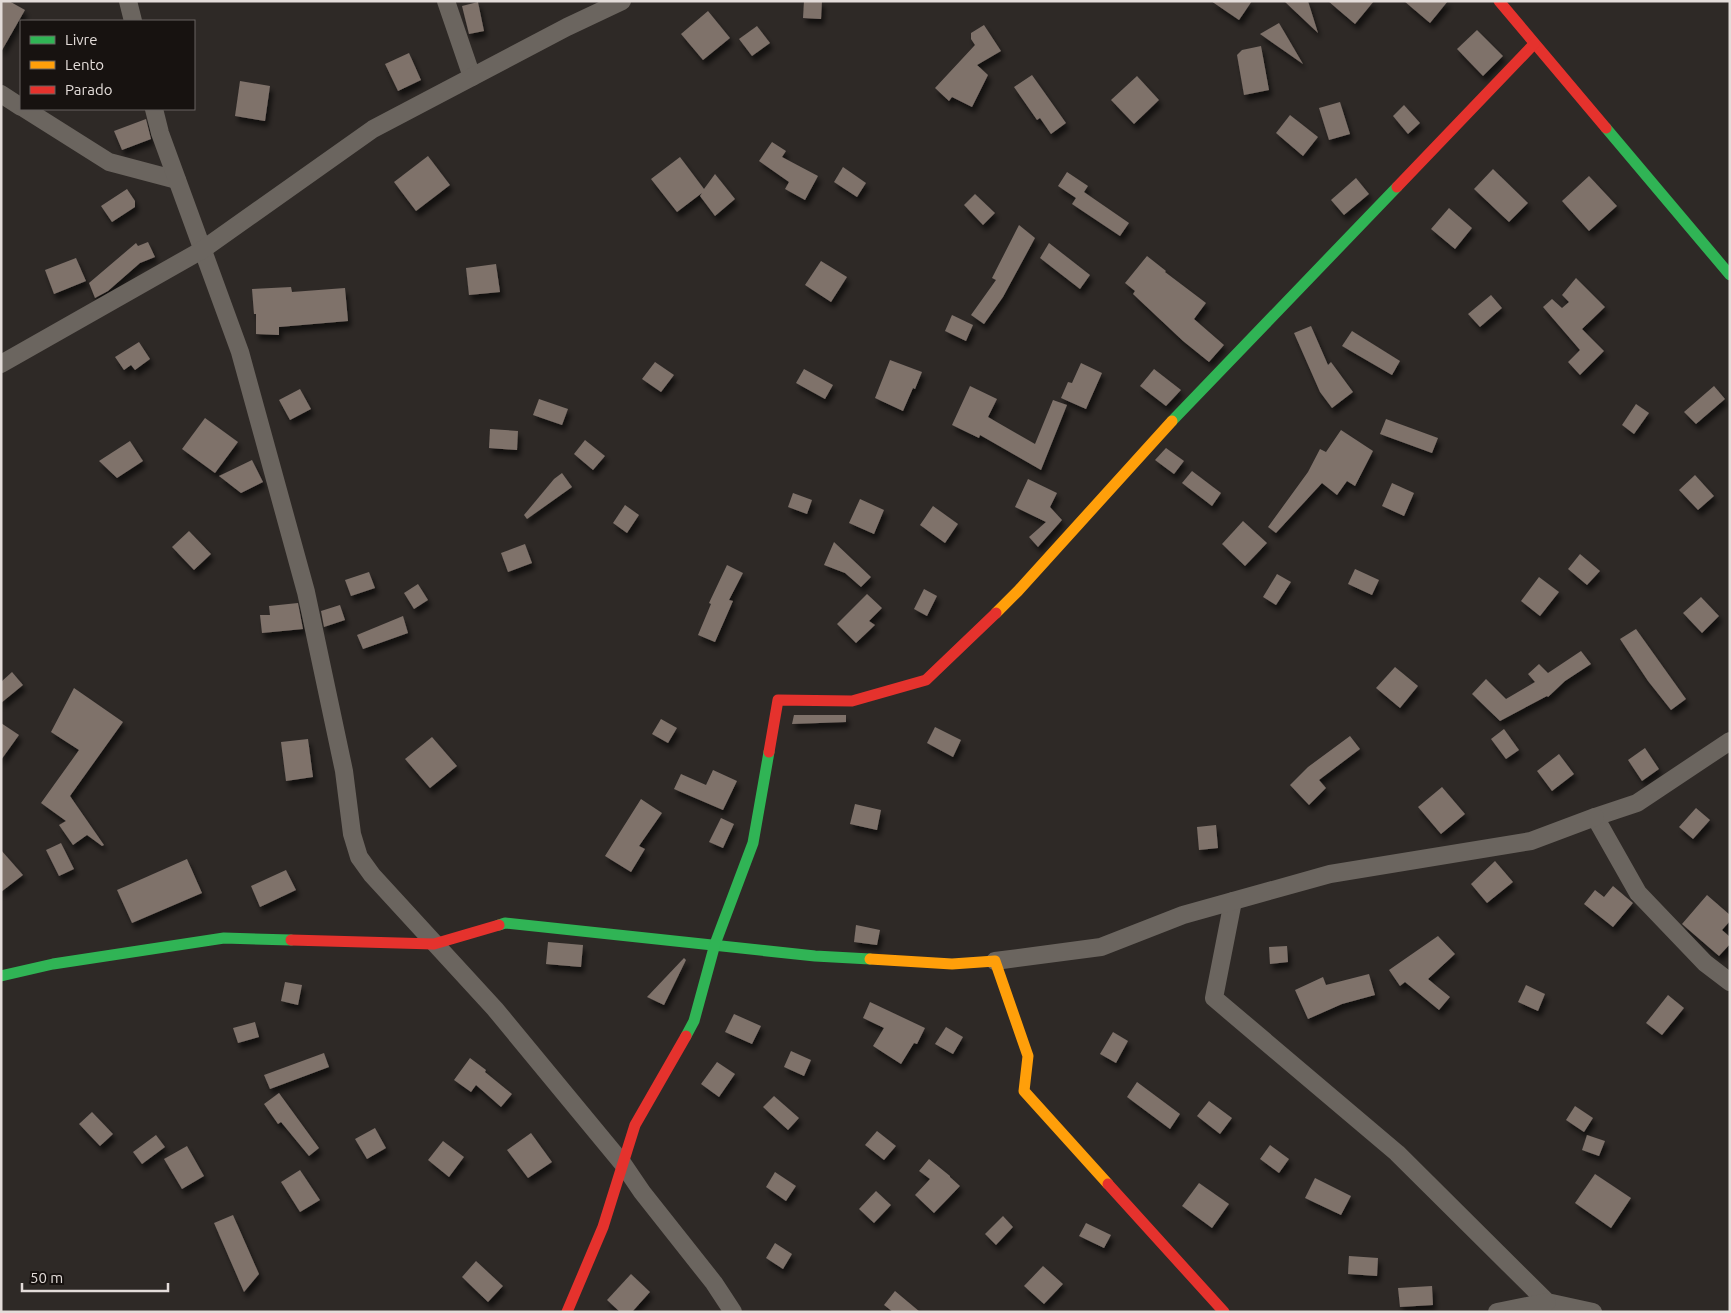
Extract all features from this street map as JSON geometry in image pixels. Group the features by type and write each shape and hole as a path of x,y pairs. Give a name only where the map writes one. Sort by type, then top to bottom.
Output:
{"street":[{"path":"128,1 133,20"},
{"path":"446,1 472,77"},
{"path":"1,364 202,250 374,129 567,27 622,1"},
{"path":"1498,1 1730,275"},
{"path":"567,1312 603,1227 634,1125 694,1021 714,944 754,843 778,700 852,701 926,680 1018,590 1154,439 1534,44"},
{"path":"1,94 20,106"},
{"path":"27,110 109,162 177,180"},
{"path":"154,110 160,133 240,352 306,592 344,771 352,834 359,857 372,876 495,1009 623,1164 642,1192 714,1283 733,1312"},
{"path":"1,976 53,964 224,938 434,944 505,923 835,957 952,964 995,961 1101,947 1184,915 1330,874 1531,841 1637,803 1730,741"},
{"path":"1595,817 1638,893 1705,963 1730,982"},
{"path":"1233,901 1214,998 1397,1153 1547,1302"},
{"path":"995,961 1028,1056 1024,1091 1224,1312"},
{"path":"1497,1312 1547,1302 1592,1312"}],"building":[{"path":"1,1 9,1 25,10 1,52"},
{"path":"804,1 822,1 821,19 803,18"},
{"path":"1211,1 1252,1 1239,20"},
{"path":"1284,1 1308,1 1318,33"},
{"path":"1328,1 1374,1 1355,24"},
{"path":"1404,1 1448,1 1430,23"},
{"path":"478,2 484,31 469,34 462,6"},
{"path":"708,11 730,38 703,60 681,34"},
{"path":"1279,23 1303,64 1260,34"},
{"path":"984,25 1001,51 977,65 988,75 972,107 952,97 949,101 935,88 975,45 971,39 971,33"},
{"path":"757,26 770,43 752,56 739,39"},
{"path":"1477,30 1503,56 1483,76 1457,49"},
{"path":"1261,46 1269,90 1244,95 1237,55 1242,50"},
{"path":"409,53 421,80 398,91 385,64"},
{"path":"1032,75 1066,123 1051,134 1040,118 1037,120 1014,87"},
{"path":"1137,76 1159,100 1134,124 1111,100"},
{"path":"240,81 270,86 265,121 235,116"},
{"path":"1340,102 1350,134 1329,140 1319,108"},
{"path":"1404,105 1420,123 1408,134 1393,116"},
{"path":"1290,115 1318,137 1303,156 1276,133"},
{"path":"146,119 151,139 122,150 114,131"},
{"path":"772,142 786,151 782,157 818,176 805,200 785,189 789,182 759,161"},
{"path":"428,156 450,185 416,211 394,182"},
{"path":"680,157 704,189 715,174 735,199 715,216 700,196 702,193 677,212 651,179"},
{"path":"843,167 866,183 857,197 834,182"},
{"path":"1493,169 1528,203 1509,222 1474,189"},
{"path":"1067,172 1088,186 1084,192 1129,223 1120,236 1072,204 1076,198 1058,186"},
{"path":"1589,176 1617,206 1589,231 1562,201"},
{"path":"1356,178 1369,194 1344,215 1331,200"},
{"path":"127,189 135,201 135,207 112,222 101,206"},
{"path":"975,194 995,213 983,225 964,205"},
{"path":"1449,208 1472,228 1455,249 1431,229"},
{"path":"1019,225 1035,238 1003,297 984,324 971,315 996,280 992,278"},
{"path":"148,242 155,257 140,263 108,291 95,298 89,283 136,243 138,246"},
{"path":"1049,243 1090,275 1080,289 1040,258"},
{"path":"1147,256 1206,303 1194,319 1224,345 1209,362 1183,341 1133,294 1135,291 1125,283"},
{"path":"76,258 86,281 54,294 45,270"},
{"path":"821,261 847,277 831,302 805,285"},
{"path":"496,264 500,292 469,295 466,268"},
{"path":"1576,278 1605,307 1582,329 1604,351 1580,375 1568,362 1580,350 1543,307 1552,299 1562,308 1569,302 1562,295"},
{"path":"291,287 292,292 345,288 348,321 279,327 279,335 256,334 256,314 254,314 252,289"},
{"path":"1491,295 1502,308 1480,327 1468,314"},
{"path":"952,315 973,325 966,341 945,331"},
{"path":"1311,326 1328,365 1331,362 1353,392 1332,408 1320,392 1294,333"},
{"path":"1352,331 1400,361 1392,375 1342,346"},
{"path":"139,342 150,359 135,370 131,365 124,370 115,357"},
{"path":"890,360 922,372 903,411 875,398"},
{"path":"655,362 674,375 661,392 642,379"},
{"path":"1081,363 1102,373 1086,409 1061,398 1068,382 1072,383"},
{"path":"804,369 833,385 825,399 796,383"},
{"path":"1154,369 1181,390 1166,406 1140,386"},
{"path":"970,386 997,399 988,417 1035,444 1053,400 1067,405 1041,470 980,435 979,438 952,425"},
{"path":"1714,386 1725,399 1696,424 1684,412"},
{"path":"300,389 311,409 290,420 279,400"},
{"path":"539,399 568,409 562,425 533,415"},
{"path":"1636,404 1649,413 1634,434 1622,425"},
{"path":"205,418 238,442 215,473 182,449"},
{"path":"1386,419 1438,438 1432,453 1380,434"},
{"path":"490,429 518,431 517,450 489,448"},
{"path":"1341,430 1373,451 1355,486 1347,481 1337,495 1322,483 1276,533 1268,527 1308,472 1320,449 1326,452"},
{"path":"585,440 605,456 593,470 574,454"},
{"path":"130,441 143,461 117,478 99,461"},
{"path":"1166,448 1184,461 1174,474 1155,460"},
{"path":"252,460 263,482 241,493 219,476"},
{"path":"1192,471 1221,493 1212,506 1182,483"},
{"path":"562,473 572,487 527,519 524,515 554,479"},
{"path":"1695,475 1714,496 1698,510 1679,490"},
{"path":"1028,479 1057,493 1050,507 1062,520 1038,547 1029,537 1046,522 1015,507"},
{"path":"1392,483 1414,493 1404,516 1382,506"},
{"path":"793,493 812,500 807,514 788,507"},
{"path":"860,499 884,510 874,534 849,523"},
{"path":"625,505 639,515 627,533 613,523"},
{"path":"933,506 958,524 945,543 920,525"},
{"path":"1243,521 1267,543 1245,566 1222,544"},
{"path":"189,531 211,554 194,570 172,547"},
{"path":"834,542 871,577 861,587 845,573 824,565"},
{"path":"525,544 532,563 508,572 501,553"},
{"path":"1580,554 1600,571 1587,585 1568,569"},
{"path":"727,565 743,573 729,600 733,601 715,642 698,635 711,604 709,603"},
{"path":"1355,569 1379,580 1372,595 1348,584"},
{"path":"369,572 375,588 351,596 345,580"},
{"path":"1277,574 1291,582 1276,605 1263,597"},
{"path":"1539,577 1559,592 1540,616 1521,601"},
{"path":"418,584 428,600 414,609 404,593"},
{"path":"924,589 937,596 927,616 914,609"},
{"path":"867,594 882,608 869,621 875,625 856,643 837,624"},
{"path":"1701,597 1719,616 1702,633 1683,613"},
{"path":"298,603 303,629 262,633 260,615 270,615 269,606"},
{"path":"340,605 345,620 324,627 321,611"},
{"path":"403,616 408,633 363,649 357,635"},
{"path":"1636,629 1686,699 1671,710 1648,681 1620,639"},
{"path":"1581,651 1591,664 1565,681 1548,697 1500,721 1472,694 1486,679 1506,699 1535,682 1528,674 1539,664 1548,673"},
{"path":"1395,667 1418,686 1400,708 1376,688"},
{"path":"12,672 23,685 1,703 1,682"},
{"path":"74,688 123,722 70,796 104,845 102,846 87,835 73,845 59,825 66,821 41,803 79,750 51,732"},
{"path":"794,715 846,715 846,722 792,724"},
{"path":"661,719 677,728 668,743 652,734"},
{"path":"1,723 19,735 1,760"},
{"path":"935,727 961,740 953,757 927,743"},
{"path":"1504,729 1519,750 1506,759 1491,739"},
{"path":"1350,736 1360,749 1319,780 1326,788 1309,805 1290,785 1308,767"},
{"path":"432,737 457,766 430,788 405,759"},
{"path":"308,739 313,777 286,781 281,742"},
{"path":"1645,748 1659,769 1642,781 1628,760"},
{"path":"1559,754 1574,774 1552,791 1537,771"},
{"path":"713,770 737,781 723,810 674,789 681,774 706,785"},
{"path":"1442,787 1465,814 1441,834 1418,807"},
{"path":"641,799 662,813 639,846 645,849 631,872 605,856"},
{"path":"855,804 881,810 877,830 850,824"},
{"path":"1696,808 1710,820 1693,839 1679,827"},
{"path":"721,818 734,824 723,848 709,842"},
{"path":"1216,825 1218,848 1199,850 1197,827"},
{"path":"61,843 74,869 59,876 46,850"},
{"path":"1,850 23,875 1,892"},
{"path":"187,859 202,893 132,923 117,890"},
{"path":"1495,861 1513,882 1487,903 1471,884"},
{"path":"286,870 296,890 260,907 251,886"},
{"path":"1613,886 1633,903 1613,927 1584,904 1595,890 1604,897"},
{"path":"1707,895 1730,915 1730,921 1722,930 1730,937 1730,944 1719,956 1682,924"},
{"path":"856,925 880,930 877,945 854,942"},
{"path":"1438,936 1455,954 1428,979 1450,997 1439,1010 1405,982 1400,986 1389,970"},
{"path":"548,942 583,945 581,967 546,964"},
{"path":"1287,946 1288,962 1270,964 1269,947"},
{"path":"684,958 686,960 664,1005 647,997"},
{"path":"1369,974 1375,995 1342,1004 1308,1019 1295,990 1323,977 1326,985"},
{"path":"285,982 302,985 298,1005 281,1001"},
{"path":"1526,985 1545,994 1538,1011 1518,1002"},
{"path":"1668,995 1684,1008 1662,1035 1646,1023"},
{"path":"870,1002 925,1028 917,1044 914,1043 901,1064 873,1046 884,1028 863,1018"},
{"path":"734,1014 761,1026 752,1044 725,1032"},
{"path":"255,1022 259,1037 238,1043 233,1028"},
{"path":"946,1027 963,1037 953,1054 935,1044"},
{"path":"1113,1032 1128,1041 1116,1063 1100,1054"},
{"path":"791,1051 811,1060 804,1076 784,1067"},
{"path":"324,1053 329,1067 270,1089 264,1075"},
{"path":"470,1058 512,1094 501,1107 476,1085 471,1092 454,1080"},
{"path":"717,1062 735,1074 719,1097 701,1084"},
{"path":"1137,1082 1180,1114 1170,1129 1127,1097"},
{"path":"279,1093 319,1148 309,1156 281,1122 278,1124 264,1104"},
{"path":"774,1096 799,1118 788,1130 763,1107"},
{"path":"1209,1101 1232,1118 1220,1134 1197,1116"},
{"path":"1575,1106 1593,1118 1584,1132 1566,1120"},
{"path":"92,1112 113,1134 100,1146 79,1124"},
{"path":"375,1128 386,1148 367,1159 355,1139"},
{"path":"877,1131 896,1146 884,1160 865,1145"},
{"path":"531,1133 552,1162 528,1178 507,1150"},
{"path":"156,1135 165,1147 142,1164 133,1152"},
{"path":"1587,1135 1605,1141 1599,1156 1582,1150"},
{"path":"443,1141 464,1157 449,1177 428,1160"},
{"path":"1270,1145 1289,1159 1279,1173 1260,1159"},
{"path":"187,1146 204,1176 182,1189 164,1159"},
{"path":"929,1159 960,1186 934,1213 915,1195 930,1179 919,1171"},
{"path":"300,1170 320,1200 300,1212 281,1182"},
{"path":"775,1172 796,1186 786,1201 766,1187"},
{"path":"1595,1174 1631,1198 1611,1228 1575,1203"},
{"path":"1315,1178 1351,1196 1341,1215 1305,1198"},
{"path":"1199,1183 1229,1204 1212,1228 1182,1206"},
{"path":"876,1191 891,1205 874,1223 859,1209"},
{"path":"233,1215 259,1274 244,1292 214,1223"},
{"path":"1003,1216 1013,1227 996,1245 985,1234"},
{"path":"1086,1223 1111,1235 1104,1248 1079,1236"},
{"path":"775,1243 792,1254 783,1269 766,1258"},
{"path":"1349,1256 1378,1258 1377,1276 1348,1274"},
{"path":"476,1261 503,1286 488,1302 462,1277"},
{"path":"1043,1266 1063,1284 1044,1304 1024,1286"},
{"path":"631,1274 650,1292 632,1312 620,1312 607,1300"},
{"path":"1432,1286 1433,1305 1400,1307 1398,1288"},
{"path":"895,1291 920,1312 893,1312 884,1305"}],"traffic: fast":[{"path":"1606,128 1730,275"},
{"path":"1172,421 1397,187"},
{"path":"686,1036 694,1021 715,944 753,843 769,752"},
{"path":"499,925 505,923 815,956 870,959"},
{"path":"1,976 53,964 224,938 291,940"}],"traffic: slow":[{"path":"996,613 1172,421"},
{"path":"870,959 952,964 995,961 1028,1056 1024,1091 1108,1184"}],"traffic: jam":[{"path":"1499,1 1606,128"},
{"path":"1397,187 1534,44"},
{"path":"769,752 778,700 852,701 926,680 996,613"},
{"path":"291,940 434,944 499,925"},
{"path":"567,1312 603,1227 635,1125 686,1036"},
{"path":"1108,1184 1224,1312"}]}
